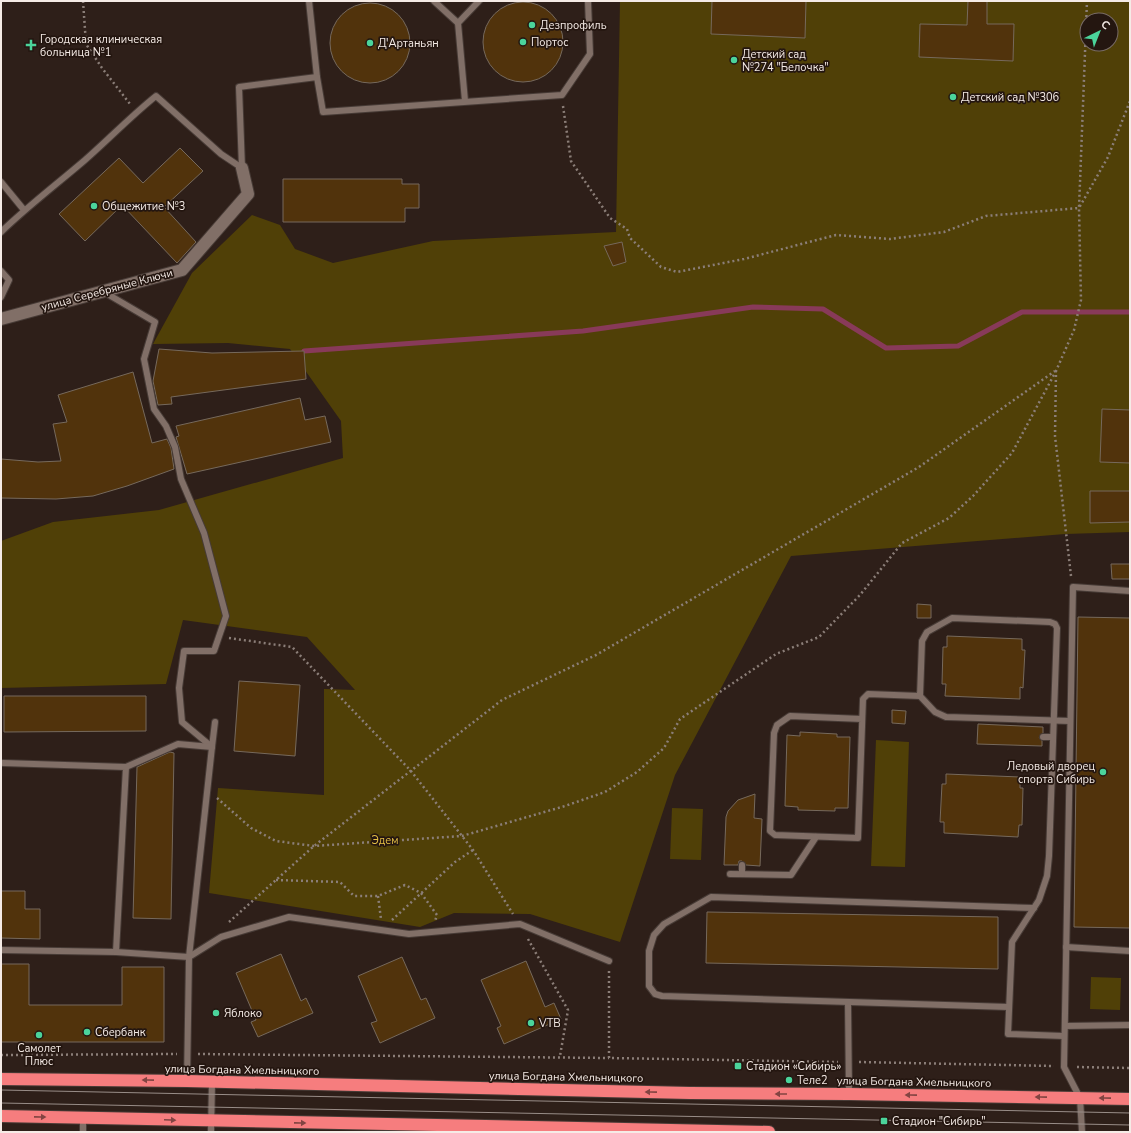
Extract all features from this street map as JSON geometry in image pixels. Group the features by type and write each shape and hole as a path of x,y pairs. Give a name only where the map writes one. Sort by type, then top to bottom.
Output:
{"highway":[{"name":"улица Богдана Хмельницкого","path":"1,1079 187,1081 690,1093 1130,1099"},
{"path":"1,1116 83,1117 211,1126 769,1132"}],"street":[{"name":"улица Серебряные Ключи","path":"1,319 182,270 248,194 242,168"}],"lane":[{"path":"309,1 317,78 323,112 562,95 590,54 588,1"},
{"path":"434,1 458,23 465,101"},
{"path":"458,23 479,1"},
{"path":"242,168 239,87 317,78"},
{"path":"1,232 24,210 85,159 136,112 156,96 221,154 242,168"},
{"path":"1,182 24,210"},
{"path":"1,271 9,280 1,297"},
{"path":"102,291 155,322 144,360 154,409 166,426 175,447 181,479 204,533 226,616 214,651 184,651 179,688 182,722 212,747"},
{"path":"1082,1132 1080,1098 1064,1067 1073,587 1130,591"},
{"path":"920,696 922,641 927,632 952,618 1050,622 1055,624 1057,628 1049,856 1046,876 1039,900 1012,942 1008,1034 1064,1036"},
{"path":"862,719 790,716 783,719 775,728 770,831 775,835 858,838 863,699 868,694 920,696 935,712 946,717 1070,721"},
{"path":"187,1081 189,957 215,722"},
{"path":"1042,736 1053,737"},
{"path":"3,763 126,767 178,744 212,747"},
{"path":"116,952 126,767"},
{"path":"730,874 791,875 816,837"},
{"path":"742,865 742,874"},
{"path":"1009,1007 655,994 649,986 649,951 654,935 664,924 711,897 1034,908"},
{"path":"1,950 116,952 189,957 221,937 288,917 409,934 520,924 609,961"},
{"path":"1066,947 1130,951"},
{"path":"848,1002 849,1094"},
{"path":"1064,1026 1130,1025"},
{"path":"211,1126 212,1082"},
{"path":"83,1117 83,1132"}],"path":[{"path":"83,1 86,44 102,68 136,112"},
{"path":"208,790 251,828 276,841 314,846 462,836 565,806 605,792 637,772 664,748 680,719 776,654 819,637 860,595 902,543 949,518 973,496 1012,453 1056,371 1074,330 1081,300 1079,208 1087,1"},
{"path":"562,95 571,161 610,218 627,229 630,238 661,267 677,272 744,259 836,235 890,239 944,232 986,216 1079,208"},
{"path":"1079,208 1108,157 1130,101"},
{"path":"1056,371 1055,436 1073,587"},
{"path":"221,937 229,922 314,846 502,700 596,655 919,467 1056,371"},
{"path":"219,637 292,647 411,771 473,850 520,924 568,1010 560,1056"},
{"path":"382,930 455,862 473,850"},
{"path":"276,880 340,882 354,896 378,896 405,885 421,893 437,915 430,932"},
{"path":"378,896 382,930"},
{"path":"609,961 609,1058"},
{"path":"1,1054 560,1056 1130,1068"}],"green space":[{"name":"Эдем","path":"620,1 1130,1 1130,532 1065,534 791,556 675,775 620,942 530,914 454,913 420,927 209,893 218,788 324,795 324,689 355,690 307,637 183,620 166,684 1,688 1,541 53,522 159,510 343,458 341,421 290,349 228,343 153,344 192,273 252,215 280,225 295,249 333,263 433,241 616,232"},
{"path":"876,740 909,742 905,867 871,866"},
{"path":"672,808 703,809 701,860 670,859"},
{"path":"1091,977 1121,978 1120,1010 1090,1009"}],"building":[{"path":"712,1 806,1 805,38 711,34"},
{"path":"968,1 987,1 987,24 1014,24 1013,61 919,57 920,24 967,25"},
{"name":"Портос","path":"523,2 538,5 551,14 560,27 563,42 560,57 551,70 538,79 523,82 508,79 495,70 486,57 483,42 486,27 495,14 508,5"},
{"name":"Д'Артаньян","path":"370,3 385,6 398,15 407,28 410,43 407,58 398,71 385,80 370,83 355,80 342,71 333,58 330,43 333,28 342,15 355,6"},
{"name":"Общежитие №3","path":"180,148 203,171 164,207 196,242 177,263 122,205 85,241 59,214 119,158 143,183"},
{"path":"283,179 402,179 402,184 419,184 419,208 405,208 405,222 283,222"},
{"path":"622,242 626,262 613,266 604,246"},
{"path":"159,349 212,353 304,351 306,379 171,397 172,404 158,405 153,381"},
{"path":"133,372 152,443 167,439 171,448 174,469 127,486 93,496 56,499 1,498 1,459 38,462 61,461 53,424 67,422 58,395"},
{"path":"300,398 305,420 325,416 331,442 187,474 176,437 179,436 176,426"},
{"path":"1102,409 1130,410 1130,463 1100,462"},
{"path":"1090,491 1130,491 1130,522 1090,523"},
{"path":"1111,564 1130,564 1130,579 1112,579"},
{"path":"917,604 931,605 931,618 917,618"},
{"name":"Ледовый дворец спорта Сибирь","path":"1078,617 1130,618 1130,928 1074,927"},
{"path":"947,636 1022,639 1022,650 1025,650 1023,688 1020,687 1020,699 945,696 946,684 942,684 943,647 947,647"},
{"path":"239,681 300,685 295,756 234,751"},
{"path":"4,696 146,696 146,731 4,732"},
{"path":"892,710 906,711 905,724 892,723"},
{"path":"978,724 1043,727 1043,733 1039,737 1042,741 1042,746 977,744"},
{"path":"800,732 837,734 837,737 850,737 848,808 835,808 835,811 798,810 798,807 785,806 787,735 800,736"},
{"path":"170,752 174,753 171,919 133,918 137,767"},
{"path":"946,774 1020,777 1020,788 1023,788 1022,825 1019,825 1018,837 944,833 944,822 940,822 942,784 946,784"},
{"path":"755,794 754,818 762,819 760,866 746,865 742,861 739,861 738,865 724,865 726,817 728,811 738,800"},
{"path":"1,891 25,891 25,909 40,909 40,939 1,938"},
{"path":"707,912 998,917 998,969 706,963"},
{"path":"281,954 301,1001 306,998 313,1013 258,1037 251,1022 256,1020 236,973"},
{"path":"402,957 421,1000 426,998 435,1018 380,1043 371,1023 377,1021 358,976"},
{"path":"526,961 545,1007 554,1003 561,1019 504,1044 497,1028 501,1026 481,980"},
{"path":"1,964 29,964 29,1005 122,1005 122,967 164,967 164,1042 1,1042"}],"waterway":[{"path":"304,351 583,331 753,307 823,309 886,348 958,346 1022,312 1130,312"}],"tram line":[{"path":"1,1090 1130,1113"},
{"path":"1,1103 1130,1125"}],"place":[{"name":"Дезпрофиль","path":"532,25"},
{"name":"Портос","path":"523,42"},
{"name":"Д'Артаньян","path":"370,43"},
{"name":"Городская клиническая больница №1","path":"31,45"},
{"name":"Детский сад №274 \"Белочка\"","path":"734,60"},
{"name":"Детский сад №306","path":"953,97"},
{"name":"Общежитие №3","path":"94,206"},
{"name":"Ледовый дворец спорта Сибирь","path":"1103,772"},
{"name":"Яблоко","path":"216,1013"},
{"name":"VTB","path":"531,1023"},
{"name":"Сбербанк","path":"87,1032"},
{"name":"Самолет Плюс","path":"39,1035"},
{"name":"Стадион «Сибирь»","path":"738,1066"},
{"name":"Теле2","path":"789,1080"},
{"name":"Стадион \"Сибирь\"","path":"884,1121"}]}
